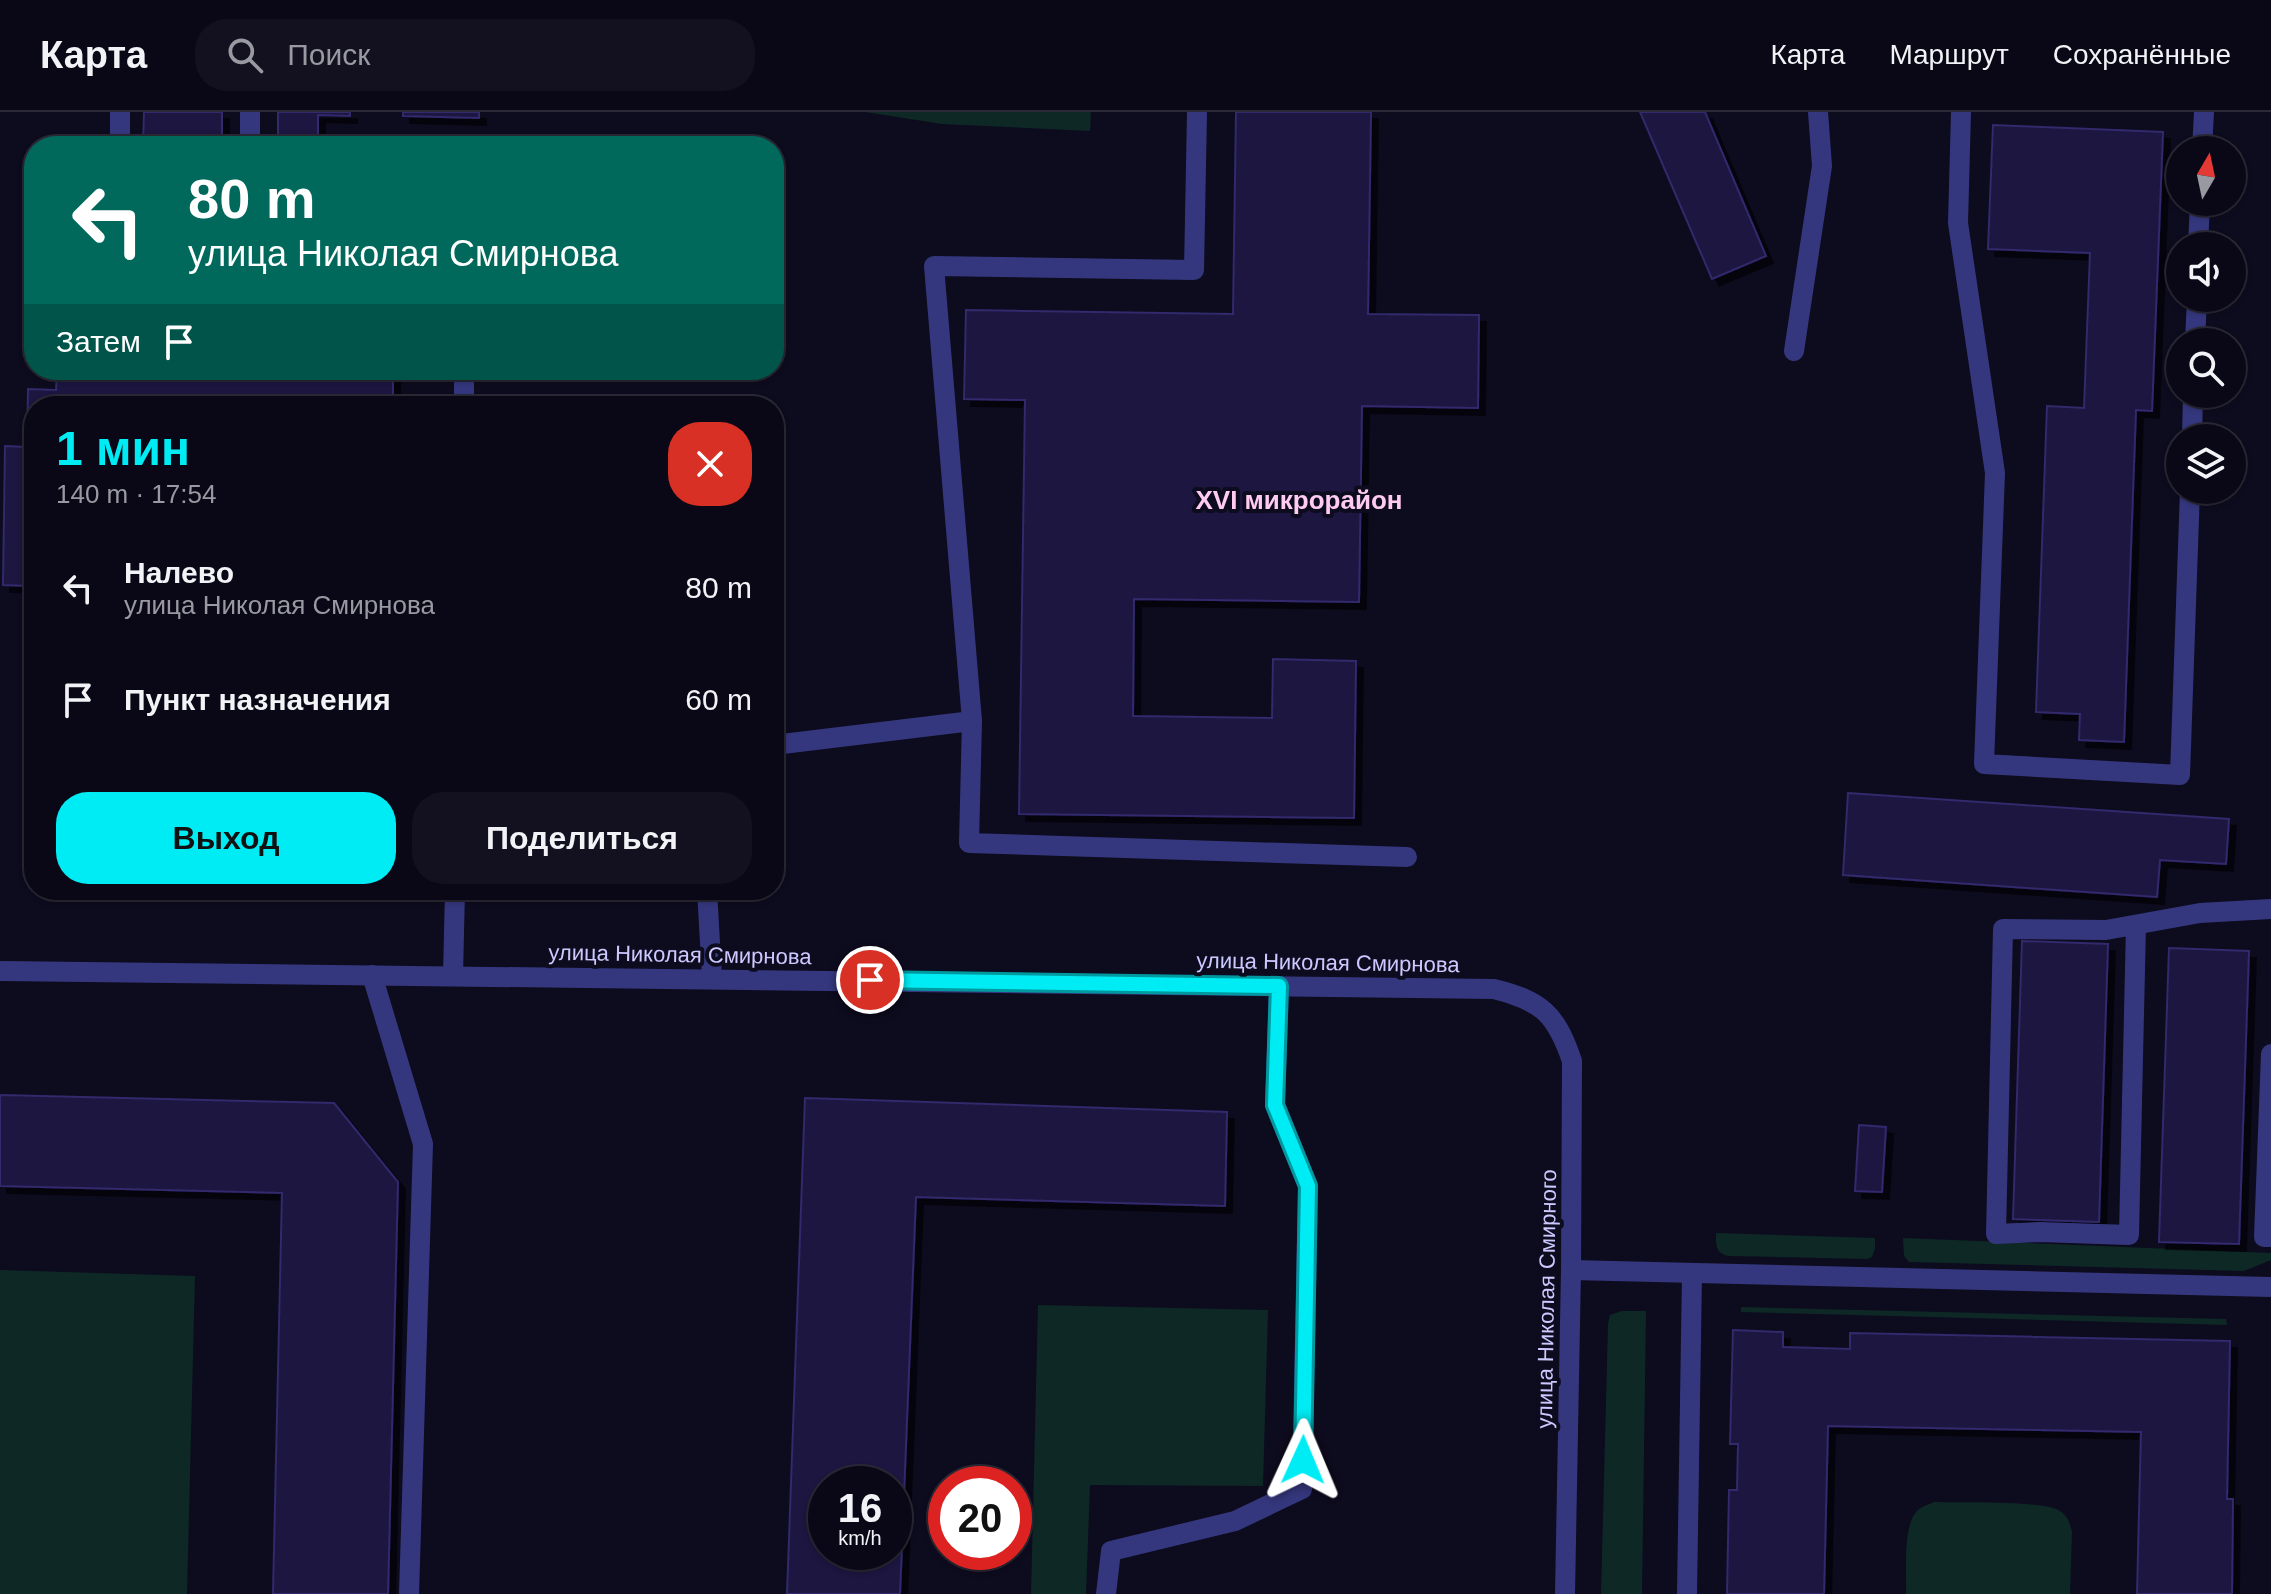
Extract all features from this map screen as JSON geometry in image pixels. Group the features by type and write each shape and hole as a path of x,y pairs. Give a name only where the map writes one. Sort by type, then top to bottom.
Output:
{"street":[{"path":"120,112 120,136"},
{"path":"250,112 250,136"},
{"path":"1197,112 1194,270 934,266 972,721 969,843 1407,857"},
{"path":"1794,351 1822,166 1818,112"},
{"path":"1961,112 1958,223 1995,473 1984,764 2180,775 2190,504"},
{"path":"2203,136 2204,112"},
{"path":"784,744 972,721"},
{"path":"453,976 455,900"},
{"path":"708,900 712,978"},
{"path":"2136,925 2129,1235 1996,1234 2003,929 2106,930 2200,913 2271,909"},
{"name":"улица Николая Смирнова","path":"0,971 1494,989 1522,996 1546,1011"},
{"path":"372,975 423,1144 409,1594"},
{"path":"1106,1594 1111,1551 1235,1521 1302,1489 1308,1186 1275,1105 1279,986"},
{"name":"улица Николая Смирного","path":"1546,1011 1564,1037 1572,1061 1565,1594"},
{"path":"2271,1054 2264,1237 2271,1237"},
{"path":"1571,1270 2271,1287"},
{"path":"1687,1594 1692,1273"}],"green space":[{"path":"865,112 1091,112 1090,131 942,124"},
{"path":"1716,1233 1875,1238 1875,1248 1872,1257 1867,1259 1728,1256 1718,1251"},
{"path":"1903,1238 2271,1253 2271,1260 2244,1271 1909,1262 1904,1256"},
{"path":"0,1270 195,1276 187,1594 0,1594"},
{"path":"1038,1305 1268,1310 1263,1486 1090,1485 1086,1594 1031,1594"},
{"path":"1741,1307 2226,1319 2227,1325 1741,1312"},
{"path":"1622,1311 1646,1311 1642,1594 1601,1594 1608,1324 1610,1315"},
{"path":"1934,1502 2037,1505 2060,1511 2067,1518 2072,1532 2070,1594 1906,1594 1906,1550 1912,1518 1917,1511"}],"building":[{"path":"144,112 222,112 222,136 143,136"},
{"path":"278,112 350,112 350,116 318,115 318,136 278,136"},
{"path":"403,112 479,112 479,118 403,116"},
{"path":"1236,112 1371,112 1368,314 1479,315 1478,408 1362,406 1359,602 1134,599 1133,716 1272,718 1273,659 1356,661 1354,818 1019,814 1025,400 964,399 966,310 1233,314"},
{"path":"1640,112 1705,112 1766,256 1712,279"},
{"path":"1993,125 2163,132 2152,411 2136,410 2124,742 2079,740 2080,714 2036,712 2047,406 2084,408 2090,253 1988,249"},
{"path":"56,380 393,380 393,396 28,396 28,389 56,390"},
{"path":"5,446 24,447 24,586 3,585"},
{"path":"1848,793 2229,819 2226,864 2160,860 2157,897 1843,875"},
{"path":"2022,941 2108,944 2099,1222 2013,1219"},
{"path":"2169,948 2249,951 2239,1244 2159,1242"},
{"path":"0,1095 334,1103 398,1182 388,1594 273,1594 282,1193 0,1186"},
{"path":"805,1098 1227,1112 1225,1206 916,1197 905,1466 808,1466 808,1570 901,1570 900,1594 787,1594"},
{"path":"1859,1125 1886,1127 1882,1192 1855,1191"},
{"path":"1733,1330 1783,1332 1783,1347 1850,1349 1850,1333 2230,1341 2227,1499 2233,1499 2232,1594 2137,1594 2141,1432 1828,1426 1824,1594 1727,1594 1729,1490 1737,1490 1738,1444 1730,1444"}],"district":[{"name":"XVI микрорайон","path":"1299,500"}],"route":[{"path":"870,980 1279,986 1275,1105 1308,1186 1303,1460"}]}
